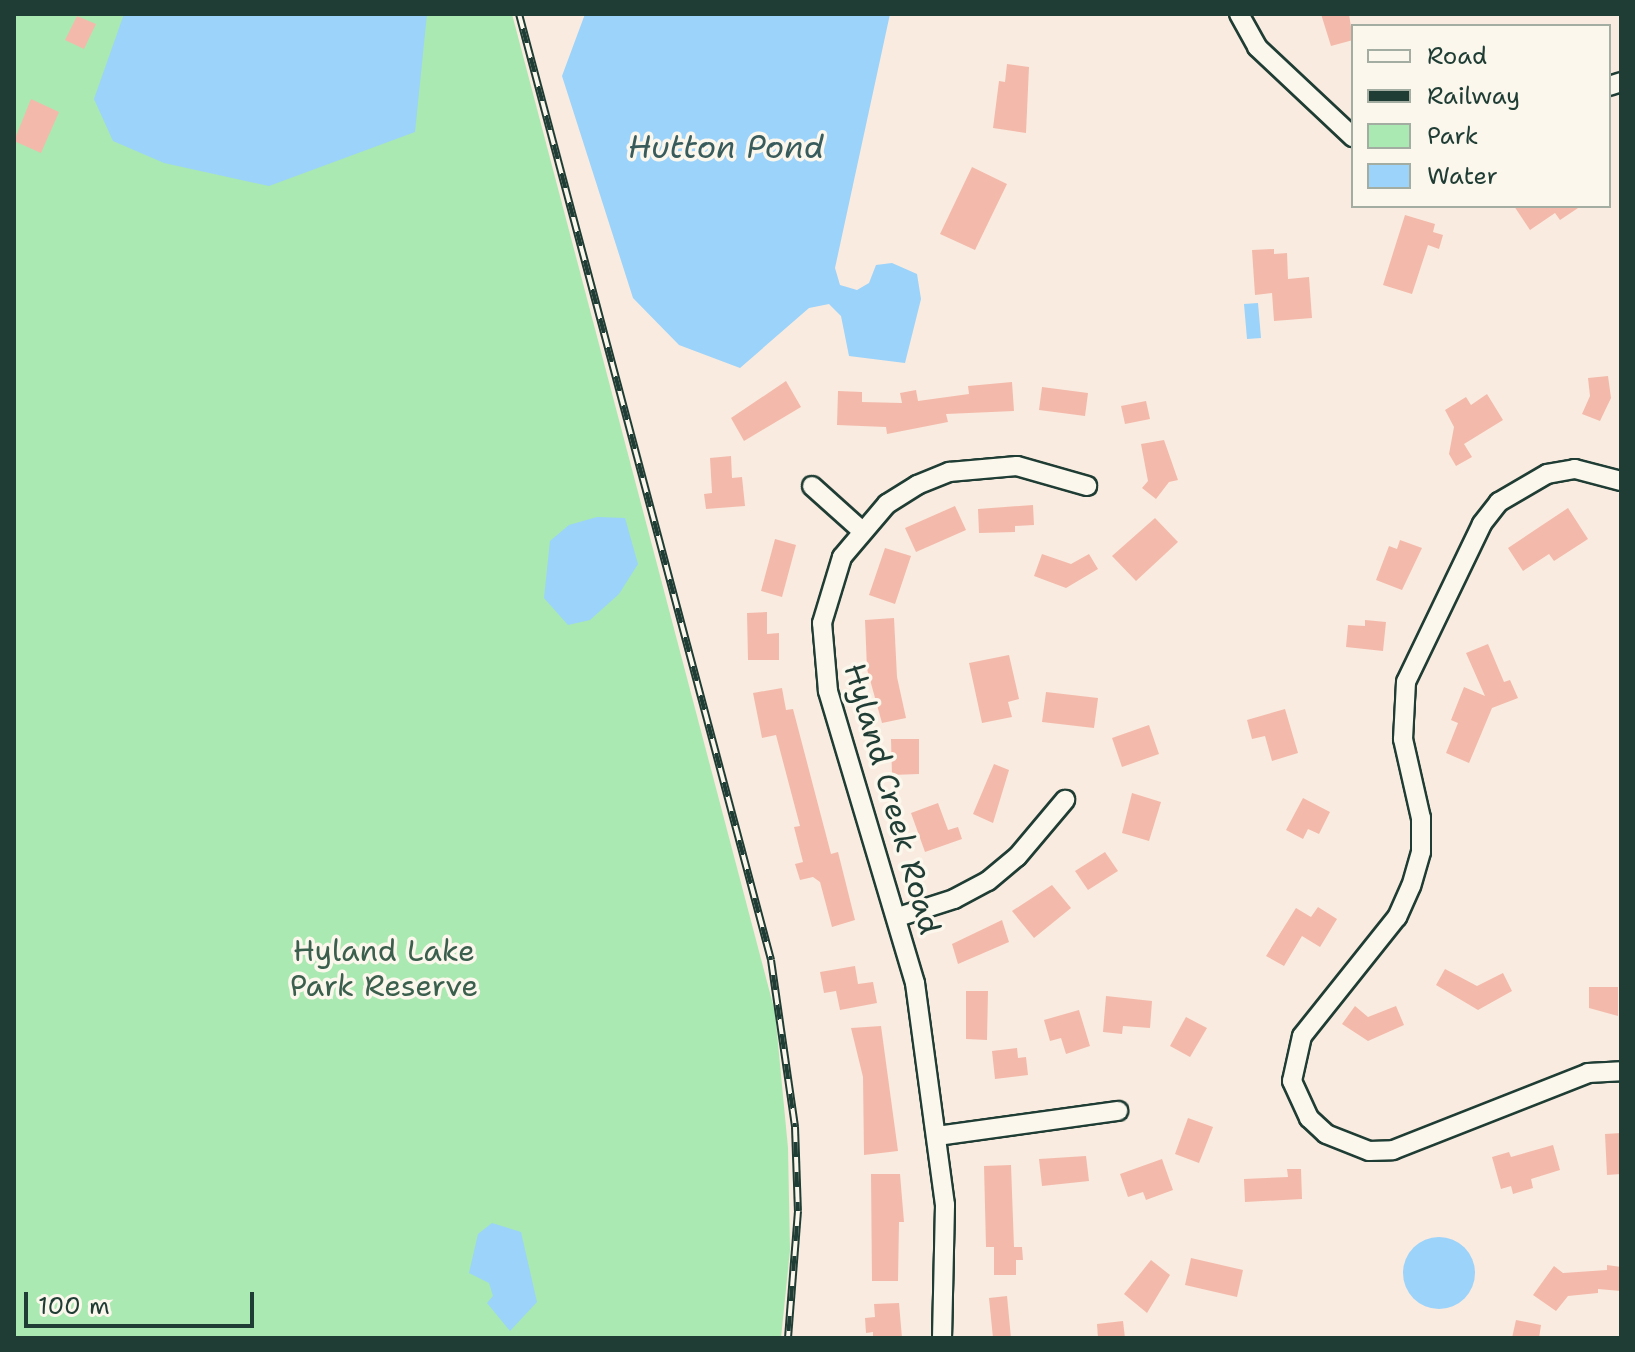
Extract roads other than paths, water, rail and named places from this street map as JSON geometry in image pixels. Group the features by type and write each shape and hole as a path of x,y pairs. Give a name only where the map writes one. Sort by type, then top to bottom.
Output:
{"street":[{"path":"1239,14 1257,47 1351,135"},
{"name":"Hyland Creek Road","path":"942,1338 945,1217 915,983 823,658 829,589 861,530 887,504 949,472 1017,466 1087,486"},
{"path":"1621,481 1575,469 1547,474 1499,502 1482,524 1406,682 1403,739 1421,818 1421,852 1411,886 1397,917 1302,1036 1292,1081 1298,1101 1326,1134 1369,1151 1393,1150 1588,1073 1621,1071"},
{"path":"812,486 861,530"},
{"path":"898,917 954,899 988,881 1017,857 1065,800"},
{"path":"937,1136 1118,1111"}],"water":[{"path":"124,14 427,14 415,132 269,186 164,163 113,141 94,99"},
{"name":"Hutton Pond","path":"585,14 890,14 835,268 840,285 857,290 869,283 876,265 892,263 917,274 921,299 905,363 849,356 841,316 829,304 809,308 740,368 679,345 633,298 562,76"},
{"path":"1258,303 1261,338 1247,339 1244,304"},
{"path":"597,517 625,518 638,564 619,594 590,620 568,625 544,598 550,541 569,525"},
{"path":"492,1223 521,1232 537,1302 510,1331 487,1303 493,1296 489,1283 469,1273 478,1234"},
{"path":"1446,1237 1465,1247 1473,1259 1473,1287 1465,1299 1453,1307 1432,1309 1413,1299 1405,1287 1403,1266 1413,1247 1425,1239"}],"railway":[{"path":"519,14 771,960 795,1127 798,1211 788,1338"}],"park label":[{"name":"Hyland Lake Park Reserve","path":"384,968"}]}
